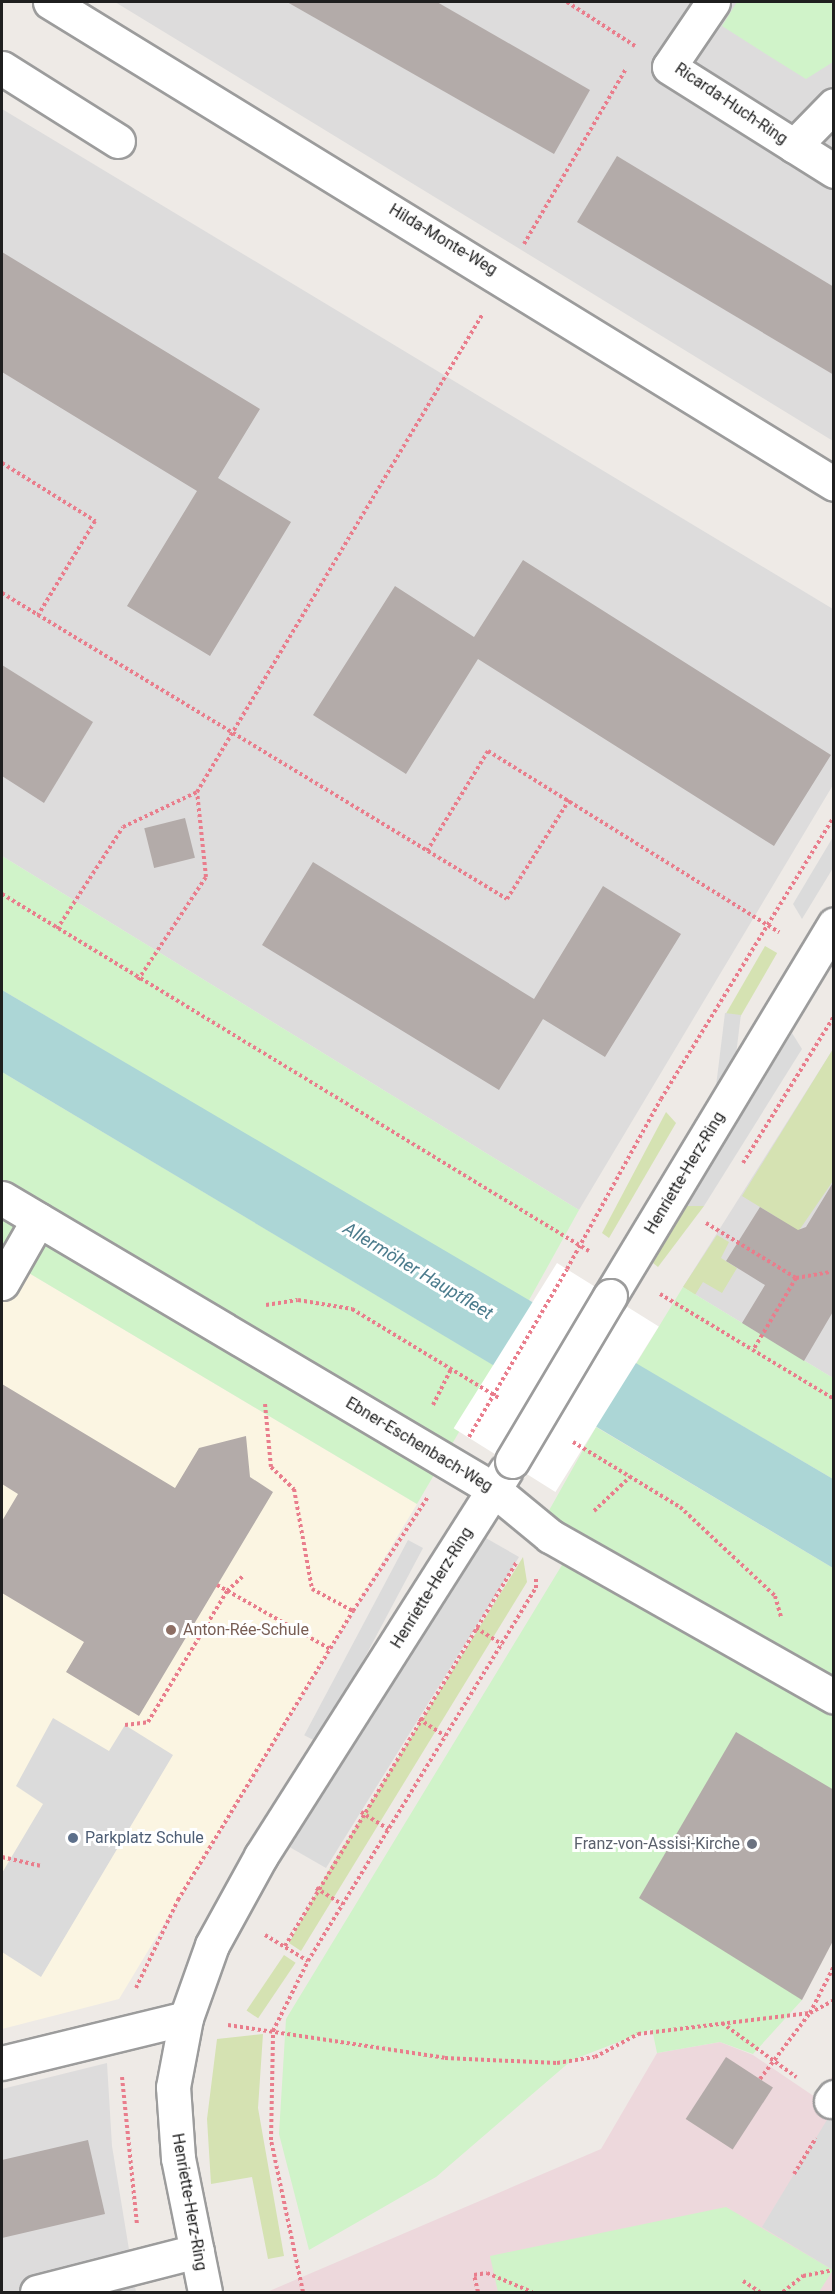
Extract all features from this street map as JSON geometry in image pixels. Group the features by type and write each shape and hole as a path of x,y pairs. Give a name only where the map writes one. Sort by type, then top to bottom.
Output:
{"street":[{"name":"Hilda-Monte-Weg","path":"50,2 505,278 834,484"},
{"name":"Ricarda-Huch-Ring","path":"713,2 669,67 834,171"},
{"path":"2,68 118,141"},
{"name":"Ricarda-Huch-Ring","path":"794,146 834,105"},
{"name":"Henriette-Herz-Ring","path":"205,2292 178,2158 173,2086 186,2019 229,1915 512,1461 834,924"},
{"name":"Ebner-Eschenbach-Weg","path":"2,1198 493,1489 550,1536 834,1697"},
{"path":"2,1283 38,1220"},
{"path":"2,2063 186,2019"},
{"path":"37,2292 197,2251"}],"path":[{"path":"57,930 123,827 197,792 505,278 638,49 567,2"},
{"path":"2,463 95,521 38,615"},
{"path":"2,593 507,899 569,800"},
{"path":"427,851 488,751 815,955"},
{"path":"138,980 206,877 197,792"},
{"path":"469,1437 662,1099 834,817"},
{"path":"2,894 138,980 580,1246 617,1285 753,1350 834,1399"},
{"path":"706,1223 796,1278 829,1272"},
{"path":"753,1350 796,1278"},
{"path":"260,1350 271,1467 294,1489 312,1588 352,1611"},
{"path":"285,1946 361,1812 519,1557"},
{"path":"303,2292 271,2140 273,2031 308,1961 536,1588 536,1569"},
{"path":"124,1725 148,1722 227,1591 244,1575"},
{"path":"217,1585 330,1648"},
{"path":"476,1628 502,1644"},
{"path":"419,1719 445,1736"},
{"path":"361,1812 388,1829"},
{"path":"2,1857 40,1866"},
{"path":"316,1888 342,1904"},
{"path":"229,1915 308,1961"},
{"path":"760,2079 810,2013 834,1966"},
{"path":"186,2019 445,2058 557,2063 595,2057 638,2034 810,2013 834,2000"},
{"path":"721,2023 773,2061 832,2099"},
{"path":"783,2292 803,2276 834,2270"},
{"path":"478,2292 474,2275 487,2273 532,2292"},
{"path":"743,2282 760,2292"}],"shaded area":[{"path":"115,2 833,2 833,441 528,254"},
{"path":"2,109 833,609 833,785 579,1210 2,856"},
{"path":"833,837 833,868 802,919 793,904"},
{"path":"725,1013 741,1015 727,1129 711,1127"},
{"path":"792,1033 802,1049 704,1206 686,1206"},
{"path":"833,1049 833,1378 683,1287"},
{"name":"Anton-Rée-Schule","path":"2,1257 417,1504 119,1999 2,2029"},
{"path":"470,1529 519,1557 326,1868 286,1845"},
{"path":"408,1540 423,1548 319,1743 304,1735"},
{"name":"Parkplatz Schule","path":"53,1718 109,1751 125,1725 173,1755 41,1977 2,1952 2,1873 43,1804 16,1786"},
{"path":"720,2042 753,2055 818,2099 833,2075 833,2292 267,2292 601,2149 657,2053"},
{"path":"107,2063 112,2146 136,2292 2,2292 2,2089"},
{"path":"833,2110 833,2270 762,2227"}],"green space":[{"path":"737,2 833,2 833,62 806,79 769,56 722,26"},
{"path":"2,856 579,1210 528,1302 2,990"},
{"path":"765,946 777,953 738,1021 726,1014"},
{"path":"833,1049 833,1181 789,1245 778,1218 742,1196"},
{"path":"2,1072 497,1367 417,1504 2,1257"},
{"path":"666,1112 676,1123 609,1238 602,1233"},
{"path":"686,1206 704,1206 658,1267 653,1263"},
{"path":"717,1235 729,1242 721,1258 737,1268 722,1293 703,1282 695,1295 683,1287"},
{"path":"683,1287 833,1378 833,1479 636,1364"},
{"path":"596,1427 833,1568 833,1790 736,1733 802,2000 753,2054 720,2042 657,2053 652,2029 572,2060 436,2177 309,2250 279,2134 286,2019 579,1537 547,1514"},
{"path":"523,1557 527,1582 301,1951 289,1943 330,1868"},
{"path":"284,1955 296,1963 258,2018 247,2011"},
{"path":"263,2034 258,2108 284,2256 268,2259 252,2177 211,2184 207,2119 217,2039"},
{"path":"726,2207 833,2270 819,2292 498,2292 490,2256"}],"water":[{"name":"Allermöher Hauptfleet","path":"2,990 833,1479 833,1568 2,1072"}],"pier":[{"path":"557,1263 659,1327 555,1492 454,1428"}],"building":[{"path":"287,2 437,2 590,90 554,154"},
{"path":"617,156 834,287 834,375 577,222"},
{"path":"2,252 260,409 218,478 291,522 210,656 127,606 197,491 2,372"},
{"path":"523,560 831,755 774,846 478,659 406,774 313,715 395,586 474,637"},
{"path":"2,665 93,722 44,803 2,776"},
{"path":"185,818 195,858 154,868 144,828"},
{"path":"313,862 534,999 603,886 681,934 605,1057 543,1019 499,1090 262,945"},
{"path":"834,1181 834,1310 804,1361 742,1323 765,1285 726,1261 760,1207 798,1230 806,1227"},
{"path":"2,1384 175,1488 199,1448 246,1436 250,1477 273,1492 139,1716 66,1672 84,1642 2,1593 2,1521 18,1494 2,1484"},
{"name":"Franz-von-Assisi-Kirche","path":"736,1732 834,1790 834,1939 802,2000 639,1898"},
{"path":"726,2057 773,2087 733,2150 686,2119"},
{"path":"88,2140 105,2214 2,2238 2,2160"}],"place":[{"name":"Anton-Rée-Schule","path":"171,1630"},
{"name":"Parkplatz Schule","path":"73,1838"},
{"name":"Franz-von-Assisi-Kirche","path":"752,1844"}]}
